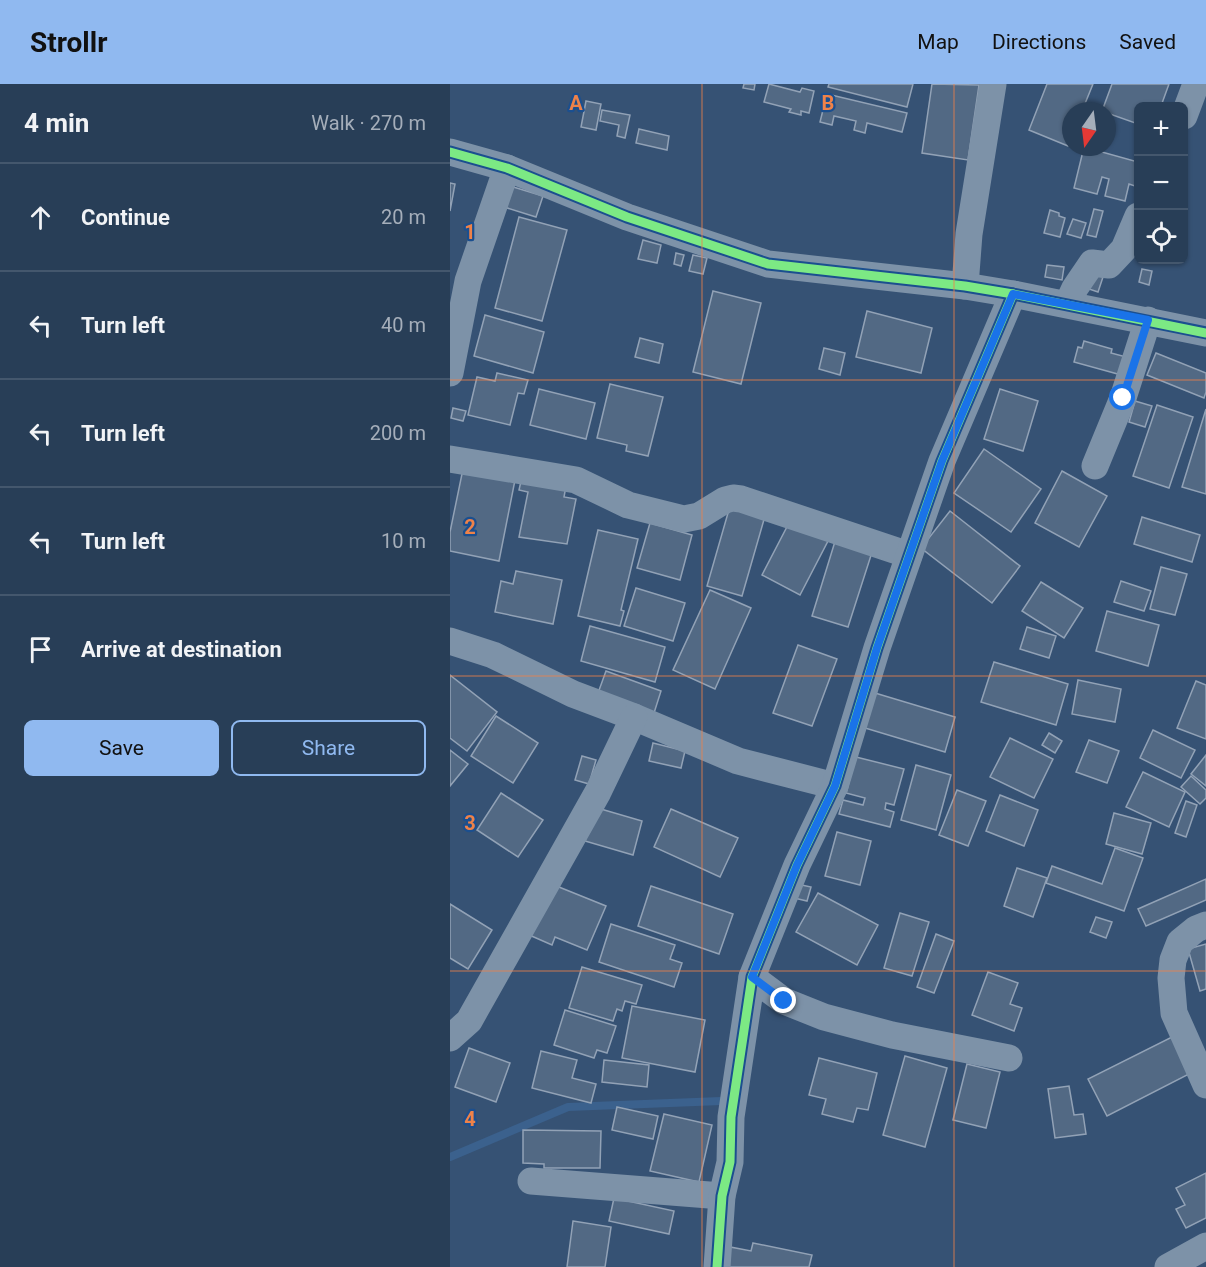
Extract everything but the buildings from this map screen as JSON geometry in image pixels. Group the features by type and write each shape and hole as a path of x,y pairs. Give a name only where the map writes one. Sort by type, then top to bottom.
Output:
{"street":[{"path":"965,286 969,234 993,84"},
{"path":"1188,105 1196,84"},
{"path":"450,152 507,168 627,217 768,264 965,286 1068,303 1206,333"},
{"path":"450,373 468,281 507,168"},
{"path":"1068,303 1092,263 1109,265 1124,249 1134,225"},
{"path":"717,1267 722,1196 730,1162 731,1117 752,977 797,865 835,786 877,648 942,461 1013,294"},
{"path":"1095,466 1123,398 1148,320"},
{"path":"450,459 576,480 628,505 684,519 699,516 725,500 741,499 909,555"},
{"path":"450,641 492,655 573,694 738,761 835,786"},
{"path":"450,1038 469,1020 598,792 634,717"},
{"path":"1206,926 1196,929 1180,942 1173,960 1171,978 1174,1013 1206,1085"},
{"path":"752,977 784,1001 824,1017 892,1035 1009,1058"},
{"path":"531,1180 722,1196"},
{"path":"1168,1267 1206,1246"}],"waterway":[{"path":"450,1157 568,1107 721,1101"}],"cycle path":[{"path":"450,152 507,168 627,217 768,264 965,286 1206,333"},
{"path":"717,1267 722,1196 730,1162 731,1117 752,977 797,865 835,786 877,648 942,461 1013,294"}],"route":[{"path":"784,1001 752,977 797,865 835,786 877,648 942,461 1013,294 1148,320 1123,398"}]}
